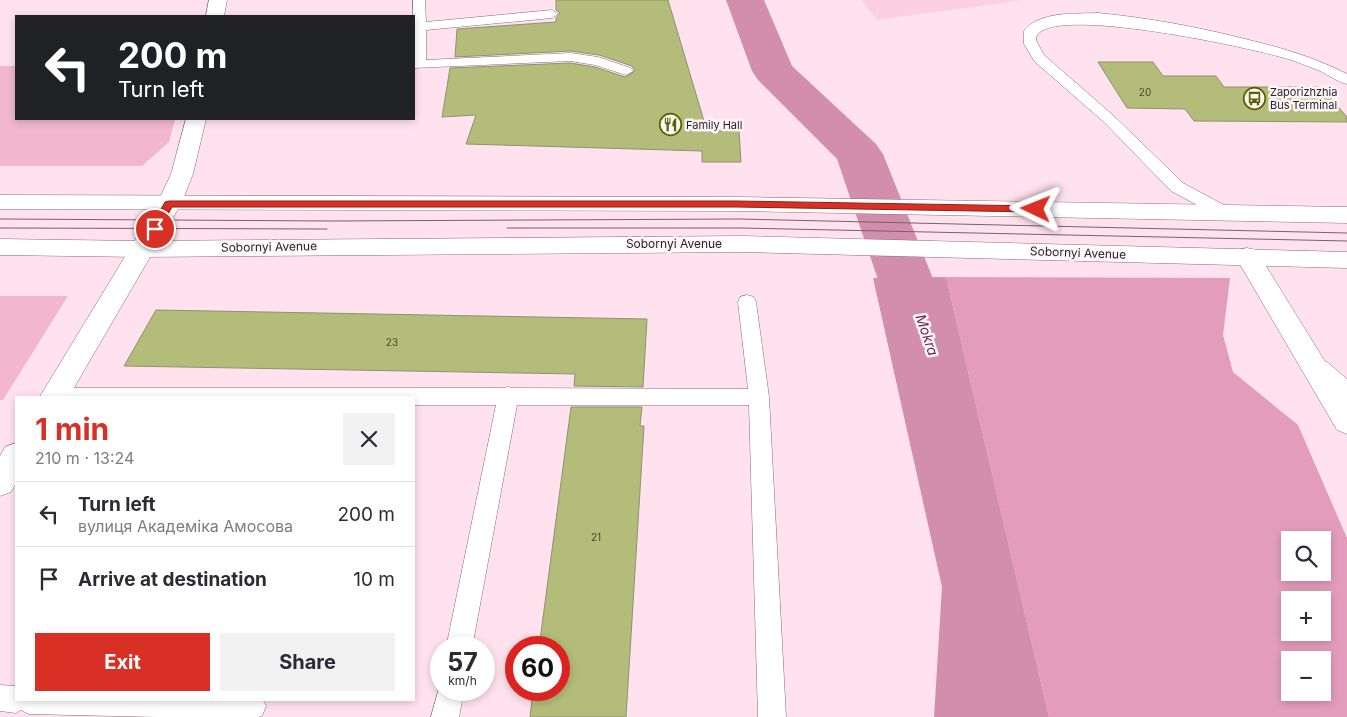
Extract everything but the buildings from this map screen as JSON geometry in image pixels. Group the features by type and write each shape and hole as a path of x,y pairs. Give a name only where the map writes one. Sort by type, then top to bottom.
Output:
{"main road":[{"path":"215,15 218,0"},
{"path":"54,396 169,204 182,174 196,120"},
{"path":"0,202 169,204 737,204 998,208 1229,215 1347,215"},
{"name":"Sobornyi Avenue","path":"0,247 141,249 742,244 1347,260"},
{"path":"1247,256 1347,422"},
{"path":"0,483 15,458"}],"lane":[{"path":"419,0 416,64 570,57 598,61 626,71"},
{"path":"419,27 552,14"},
{"path":"1229,215 1177,187 1110,120 1039,58 1030,46 1029,36 1033,28 1044,22 1084,16 1113,17 1145,22 1218,37 1283,54 1319,66 1347,80"},
{"path":"747,302 759,397 772,717"},
{"path":"1306,354 1347,391"},
{"path":"461,636 508,395"},
{"path":"280,396 759,397"},
{"path":"0,698 15,699"},
{"path":"67,701 252,706"},
{"path":"445,717 449,701"}],"shaded area":[{"path":"861,0 1024,0 877,20"},
{"path":"0,66 15,66 15,120 175,120 169,142 142,166 0,166"},
{"path":"946,277 1230,278 1223,335 1233,372 1298,425 1347,538 1347,717 1049,717"},
{"path":"0,296 68,296 3,400 0,400"}],"water":[{"path":"946,277 1049,717 934,717 942,587 873,278"}],"waterway":[{"name":"Mokra","path":"745,0 773,71 859,154 934,356"}],"tram line":[{"path":"0,219 331,221 739,219 1347,233"},
{"path":"0,228 327,229"},
{"path":"507,228 741,228 1347,241"}],"place":[{"name":"Zaporizhzhia Bus Terminal","path":"1254,98"},
{"name":"Family Hall","path":"670,125"}],"route":[{"path":"155,229 169,204 737,204 1036,209"}]}
